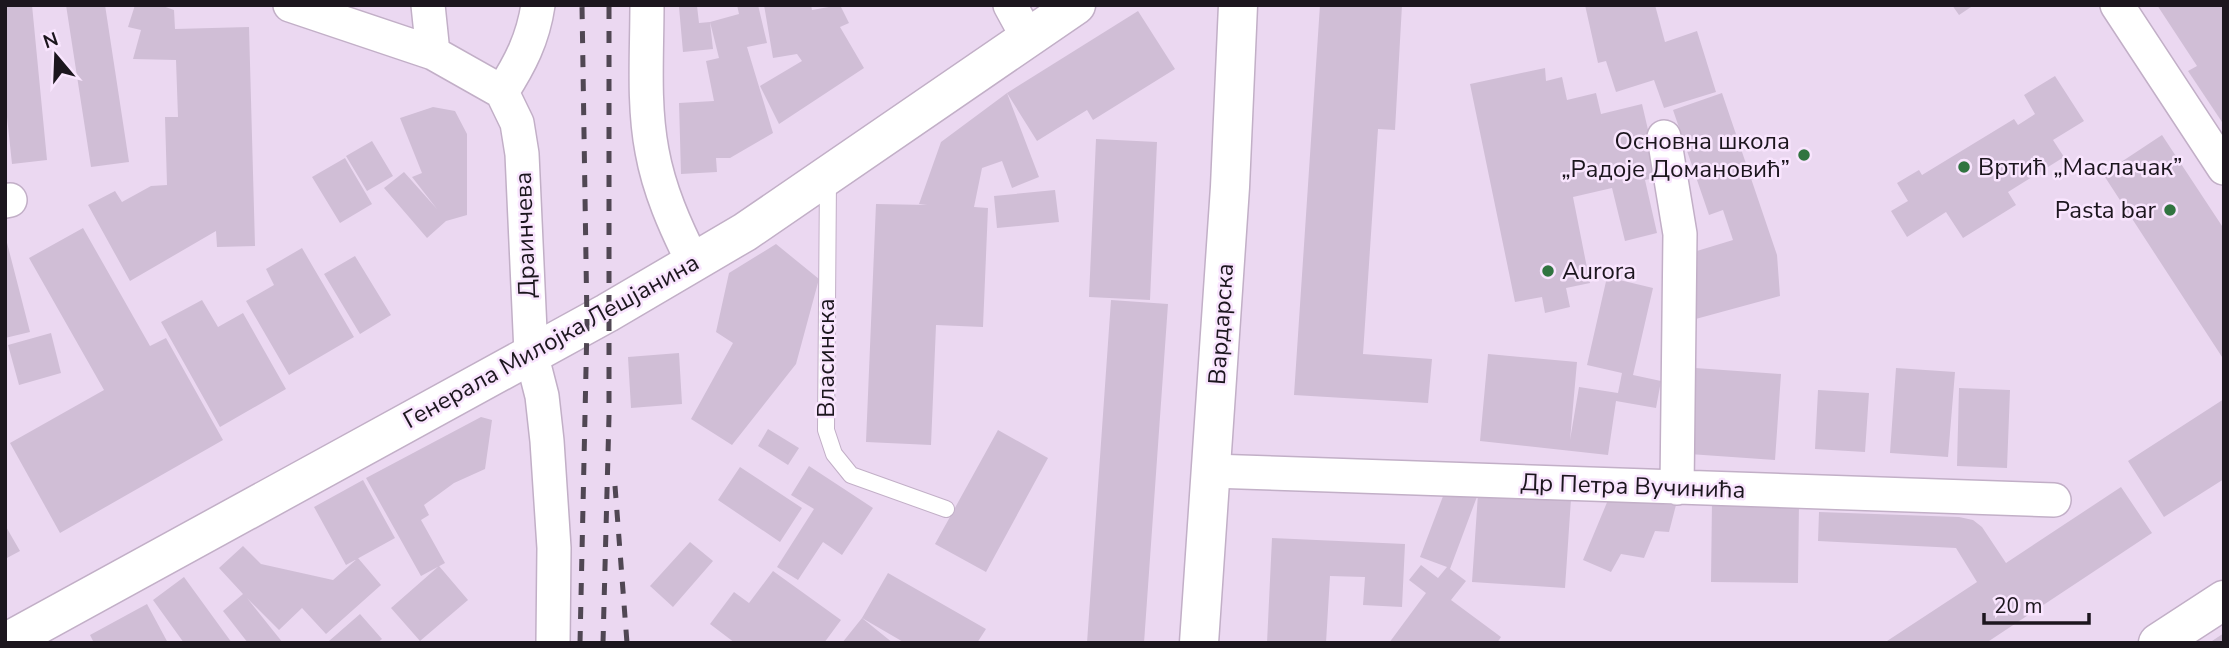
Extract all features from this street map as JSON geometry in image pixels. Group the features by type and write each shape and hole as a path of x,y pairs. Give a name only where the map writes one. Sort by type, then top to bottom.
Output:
{"street":[{"path":"290,5 432,53 502,92 520,65 533,34 538,5"},
{"path":"428,5 432,53"},
{"path":"647,5 648,122 652,150 673,220 693,262"},
{"path":"1010,5 1028,38"},
{"name":"Генерала Милојка Лешјанина","path":"5,643 607,313 745,232 1076,5"},
{"name":"Вардарска","path":"1199,643 1238,5"},
{"path":"2117,5 2224,168"},
{"name":"Драинчева","path":"502,92 517,123 523,154 531,353 542,396 554,548 554,643"},
{"path":"1664,137 1680,234 1677,488"},
{"name":"Др Петра Вучинића","path":"1211,471 2054,500"},
{"path":"2158,643 2224,600"}],"lane":[{"name":"Власинска","path":"828,176 826,430 834,454 851,475 946,509"}],"building":[{"path":"32,5 47,160 12,164 5,98 5,7"},
{"path":"66,5 105,5 129,162 91,167"},
{"path":"135,5 160,5 174,10 175,29 249,27 255,246 217,247 216,231 130,281 88,205 115,191 122,202 151,186 167,185 165,117 178,117 176,60 133,59 141,30 128,27"},
{"path":"737,5 758,5 767,43 747,47 773,133 730,158 716,158 717,172 681,174 679,103 714,101 706,61 719,58 710,22 739,14"},
{"path":"764,5 811,5 812,10 840,5 849,23 840,27 864,68 779,124 760,86 802,61 797,54 773,58"},
{"path":"1320,5 1402,5 1395,130 1378,129 1363,354 1432,359 1428,403 1294,395"},
{"path":"1585,5 1655,5 1665,42 1697,31 1716,92 1664,108 1654,80 1616,92 1606,61 1598,63"},
{"path":"1952,5 1974,5 1959,15"},
{"path":"2157,5 2224,5 2224,125 2188,71 2197,66"},
{"path":"697,6 699,23 710,22 713,49 683,52 679,7"},
{"path":"1138,11 1175,69 1093,120 1087,110 1037,141 1007,93"},
{"path":"1545,68 1546,81 1562,77 1567,100 1596,93 1601,114 1642,104 1659,177 1645,180 1657,233 1625,241 1612,188 1573,197 1590,283 1566,288 1570,307 1545,313 1542,297 1515,302 1470,84"},
{"path":"2055,76 2084,121 2053,140 2064,157 2008,192 2016,205 1963,238 1946,212 1907,237 1891,211 1908,201 1897,183 1919,170 1922,175 2014,119 2018,125 2035,114 2024,95"},
{"path":"1007,93 1039,177 1012,188 1002,161 982,168 974,207 988,208 983,327 936,325 931,445 866,442 876,204 927,205 919,204 941,142"},
{"path":"1722,93 1777,255 1780,296 1692,320 1687,254 1733,240 1723,210 1709,215 1673,110"},
{"path":"433,107 455,111 467,134 467,215 446,221 427,238 384,188 404,172 437,209 412,177 422,173 400,118"},
{"path":"2162,135 2224,229 2224,360 2103,174"},
{"path":"1096,139 1157,142 1150,300 1089,297"},
{"path":"372,141 393,176 367,191 346,156"},
{"path":"345,158 372,204 340,223 312,177"},
{"path":"1055,190 1059,222 997,228 994,196"},
{"path":"83,228 150,346 166,338 223,440 60,533 10,443 104,390 29,258"},
{"path":"5,235 30,332 5,338"},
{"path":"776,244 819,279 796,364 732,445 691,419 733,343 716,332 729,273"},
{"path":"302,248 354,337 289,375 246,301 274,285 266,269"},
{"path":"355,256 391,315 360,334 324,274"},
{"path":"1607,277 1653,288 1633,375 1661,381 1656,408 1616,401 1608,455 1480,441 1488,354 1577,362 1570,440 1579,387 1618,393 1622,373 1587,365"},
{"path":"202,300 218,327 243,313 286,389 220,427 161,322"},
{"path":"1111,300 1168,304 1144,643 1087,643"},
{"path":"51,333 61,373 19,385 8,345"},
{"path":"679,353 682,404 631,408 628,357"},
{"path":"1695,368 1781,374 1775,460 1689,454"},
{"path":"1896,368 1955,372 1948,457 1890,453"},
{"path":"1959,388 2010,390 2007,468 1957,466"},
{"path":"1818,390 1869,393 1865,452 1815,449"},
{"path":"2224,399 2224,479 2164,517 2128,461"},
{"path":"481,417 492,420 485,469 454,483 424,505 429,515 421,520 445,563 421,576 366,478"},
{"path":"768,429 799,448 788,465 758,446"},
{"path":"998,430 1048,458 986,572 935,544"},
{"path":"809,466 873,508 842,555 823,542 798,580 777,567 814,509 791,495"},
{"path":"740,467 802,508 780,542 718,500"},
{"path":"363,480 395,538 346,565 314,507"},
{"path":"1448,483 1571,499 1565,588 1472,582 1478,494 1450,569 1466,581 1451,600 1501,637 1497,643 1389,643 1426,593 1409,580 1421,565 1438,578 1447,567 1420,557"},
{"path":"2121,487 2152,533 1986,643 1884,643 1977,582 1956,548 1818,541 1819,512 1959,517 1973,520 1982,527 2006,563"},
{"path":"1608,500 1676,505 1669,532 1655,531 1644,558 1621,554 1611,572 1583,560"},
{"path":"1712,501 1799,502 1798,583 1711,582"},
{"path":"5,525 20,551 5,559"},
{"path":"1272,538 1405,544 1402,607 1363,605 1365,577 1330,576 1326,643 1267,643"},
{"path":"690,542 713,561 673,607 650,586"},
{"path":"243,546 261,564 333,580 358,558 381,585 326,634 302,608 279,630 247,598 283,643 248,643 223,611 243,594 219,568"},
{"path":"439,566 468,600 420,641 391,608"},
{"path":"773,571 841,620 824,643 735,643 710,624 734,592 749,603"},
{"path":"888,573 986,629 977,643 905,643 862,618"},
{"path":"184,577 232,643 184,643 153,600"},
{"path":"147,604 168,643 94,643 90,635"},
{"path":"360,614 382,639 377,643 329,641"},
{"path":"862,618 893,643 842,643"},
{"path":"2224,633 2224,643 2209,643"}],"railway":[{"path":"580,643 587,324 582,5"},
{"path":"603,643 609,416 609,5"},
{"path":"615,486 627,643"}],"place":[{"name":"Основна школа „Радоје Домановић”","path":"1804,155"},
{"name":"Вртић „Маслачак”","path":"1964,167"},
{"name":"Pasta bar","path":"2170,210"},
{"name":"Aurora","path":"1548,271"}]}
